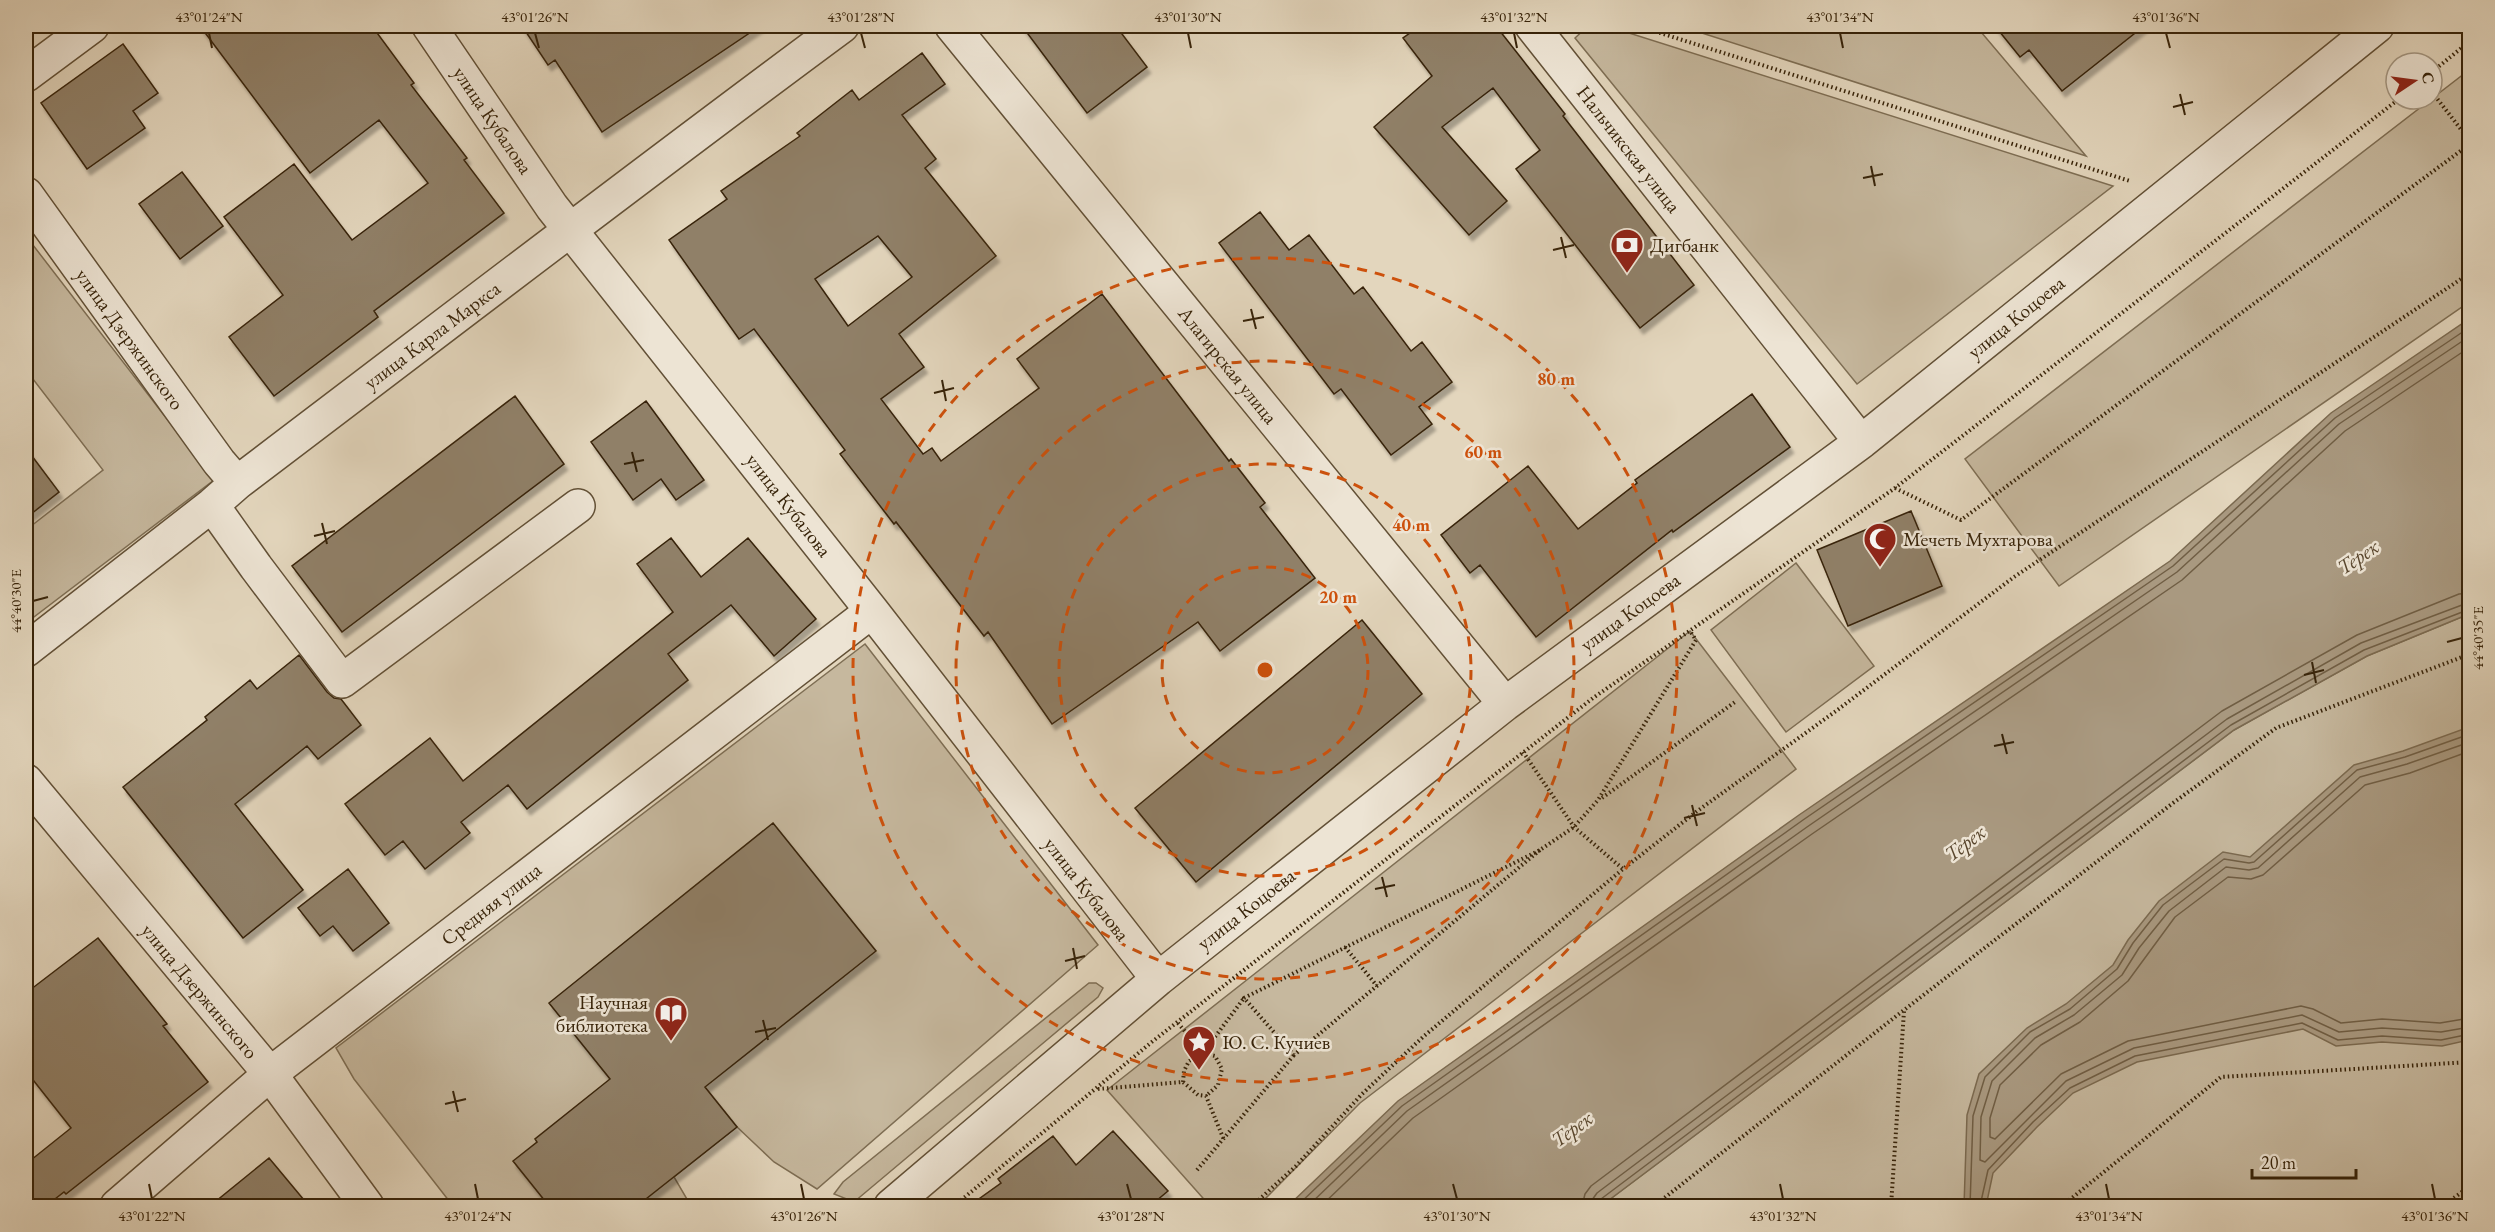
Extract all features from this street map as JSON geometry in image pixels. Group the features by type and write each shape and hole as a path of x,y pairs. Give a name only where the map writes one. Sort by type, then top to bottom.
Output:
{"street":[{"path":"26,75 93,26"},
{"name":"улица Кубалова","path":"429,26 552,207 872,611 1158,979"},
{"name":"улица Карла Маркса","path":"26,650 237,483 570,229 842,26"},
{"name":"Алагирская улица","path":"952,26 1505,704"},
{"name":"Нальчикская улица","path":"1532,26 1861,442"},
{"name":"улица Коцоева","path":"891,1206 1158,979 1505,704 1861,442 2377,26"},
{"name":"улица Дзержинского","path":"26,194 219,462 237,483"},
{"path":"212,505 342,681 578,506"},
{"name":"Средняя улица","path":"117,1206 270,1074 872,611"},
{"name":"улица Дзержинского","path":"26,781 270,1074 367,1206"}],"path":[{"path":"1638,26 2116,177 2171,192"},
{"path":"2444,62 2469,41"},
{"path":"1895,488 1961,520 2469,143 2444,109"},
{"path":"954,1206 1153,1041 1593,698 1895,488 2384,111"},
{"path":"1252,1206 1296,1166 1362,1094 1417,1043 1623,870 1696,812 1836,711 2014,577 2469,273"},
{"path":"1599,800 1696,640 1690,631"},
{"path":"1654,1206 2173,803 2276,728 2469,654"},
{"path":"1197,1170 1294,1055 1540,850 1574,827 1599,800 1735,702"},
{"path":"1523,752 1574,827 1623,870"},
{"path":"1183,1082 1184,1071 1189,1061 1203,1053 1244,998 1540,850"},
{"path":"1345,947 1377,986"},
{"path":"1244,998 1294,1055"},
{"path":"1891,1206 1904,1010"},
{"path":"1096,1089 1183,1082 1198,1095 1206,1096 1218,1085 1222,1069 1215,1056 1203,1053 1178,1023"},
{"path":"1148,1036 1153,1041"},
{"path":"2062,1206 2221,1077 2469,1062"},
{"path":"1206,1096 1224,1140"},
{"path":"2443,1206 2469,1186"}],"shaded area":[{"path":"1588,26 1607,26 2113,186 1857,384 1575,38"},
{"path":"1680,26 1976,26 2086,156"},
{"path":"2469,70 2469,302 2059,586 1965,459 2416,111 2444,111 2444,89"},
{"path":"26,236 214,480 26,623 26,530 103,470 26,370"},
{"path":"1796,563 1874,666 1786,732 1711,630"},
{"path":"2469,614 2469,1206 1601,1206 2234,730 2367,656"},
{"path":"1690,631 1796,769 1360,1103 1258,1206 1210,1206 1107,1090"},
{"path":"865,644 1098,945 817,1189 774,1162 737,1127 674,1177 691,1206 453,1206 354,1079 336,1048"},
{"path":"1089,983 1096,983 1103,988 1098,997 854,1202 834,1194 843,1182"}],"water":[{"name":"Терек","path":"2469,319 2469,614 2367,656 2234,730 1601,1206 1288,1206 1398,1101 1799,815 2170,561 2331,413"},
{"path":"2469,727 2469,1040 2442,1046 2382,1042 2336,1046 2303,1029 2137,1062 2073,1093 1993,1173 1986,1206 1964,1206 1967,1115 1979,1074 2027,1028 2066,1004 2113,965 2128,940 2159,901 2223,852 2250,857 2354,765 2403,751"}],"building":[{"path":"200,26 372,26 414,83 411,85 467,158 464,160 504,213 374,311 378,317 274,396 229,337 283,295 224,217 294,164 352,240 428,183 379,120 310,173"},
{"path":"522,26 760,26 602,132 555,60 548,65"},
{"path":"1022,26 1116,26 1147,67 1087,113"},
{"path":"1420,26 1496,26 1694,285 1640,328 1516,169 1540,150 1493,88 1442,127 1507,201 1469,235 1374,127 1432,76 1403,38"},
{"path":"1995,26 2144,26 2062,91 2029,50 2020,57"},
{"path":"123,44 158,93 133,111 145,128 87,169 41,103"},
{"path":"922,53 945,84 902,115 936,159 925,168 996,256 899,334 924,367 881,399 923,454 932,448 941,461 1039,388 1017,359 1102,294 1229,461 1231,459 1265,503 1260,507 1315,578 1220,651 1198,622 1052,724 988,632 984,636 840,454 845,450 754,329 739,339 669,240 727,199 721,191 800,136 797,133 852,90 859,100","holes":["878,236 912,277 848,326 815,279"]},
{"path":"182,172 223,226 180,259 139,204"},
{"path":"1260,212 1289,250 1309,235 1354,294 1363,287 1411,351 1422,342 1452,382 1419,407 1432,424 1391,455 1341,389 1334,394 1219,243"},
{"path":"1752,394 1790,447 1673,532 1672,530 1536,637 1480,565 1470,573 1441,535 1528,466 1578,529 1637,483 1635,480"},
{"path":"515,396 564,464 342,632 292,566"},
{"path":"646,401 704,480 676,500 661,479 633,500 591,442"},
{"path":"26,448 59,492 26,518"},
{"name":"Мечеть Мухтарова","path":"1911,511 1942,586 1848,626 1817,550"},
{"path":"671,538 701,577 748,538 816,619 774,656 731,605 668,654 688,680 527,809 508,785 461,822 470,833 425,869 403,841 385,855 345,804 430,738 463,781 673,612 637,564"},
{"path":"1362,620 1422,694 1196,882 1135,808"},
{"path":"299,655 327,692 334,698 341,699 361,725 318,759 307,746 235,804 303,890 243,938 123,787 207,720 205,717 250,680 257,689"},
{"name":"Научная библиотека","path":"773,823 876,951 705,1087 737,1127 637,1206 549,1206 513,1161 537,1142 535,1139 610,1079 549,1003"},
{"path":"348,869 389,923 353,951 333,926 320,936 298,908"},
{"path":"98,938 167,1024 163,1026 208,1082 66,1194 64,1192 46,1206 26,1206 26,1164 71,1128 26,1071 26,993"},
{"path":"1113,1131 1168,1191 1150,1206 969,1206 1001,1183 998,1179 1053,1136 1076,1165"},
{"path":"269,1158 309,1206 210,1206"}],"place":[{"name":"Дигбанк","path":"1627,274"},
{"name":"Мечеть Мухтарова","path":"1880,568"},
{"name":"Научная библиотека","path":"671,1042"},
{"name":"Ю. С. Кучиев","path":"1199,1071"}]}
